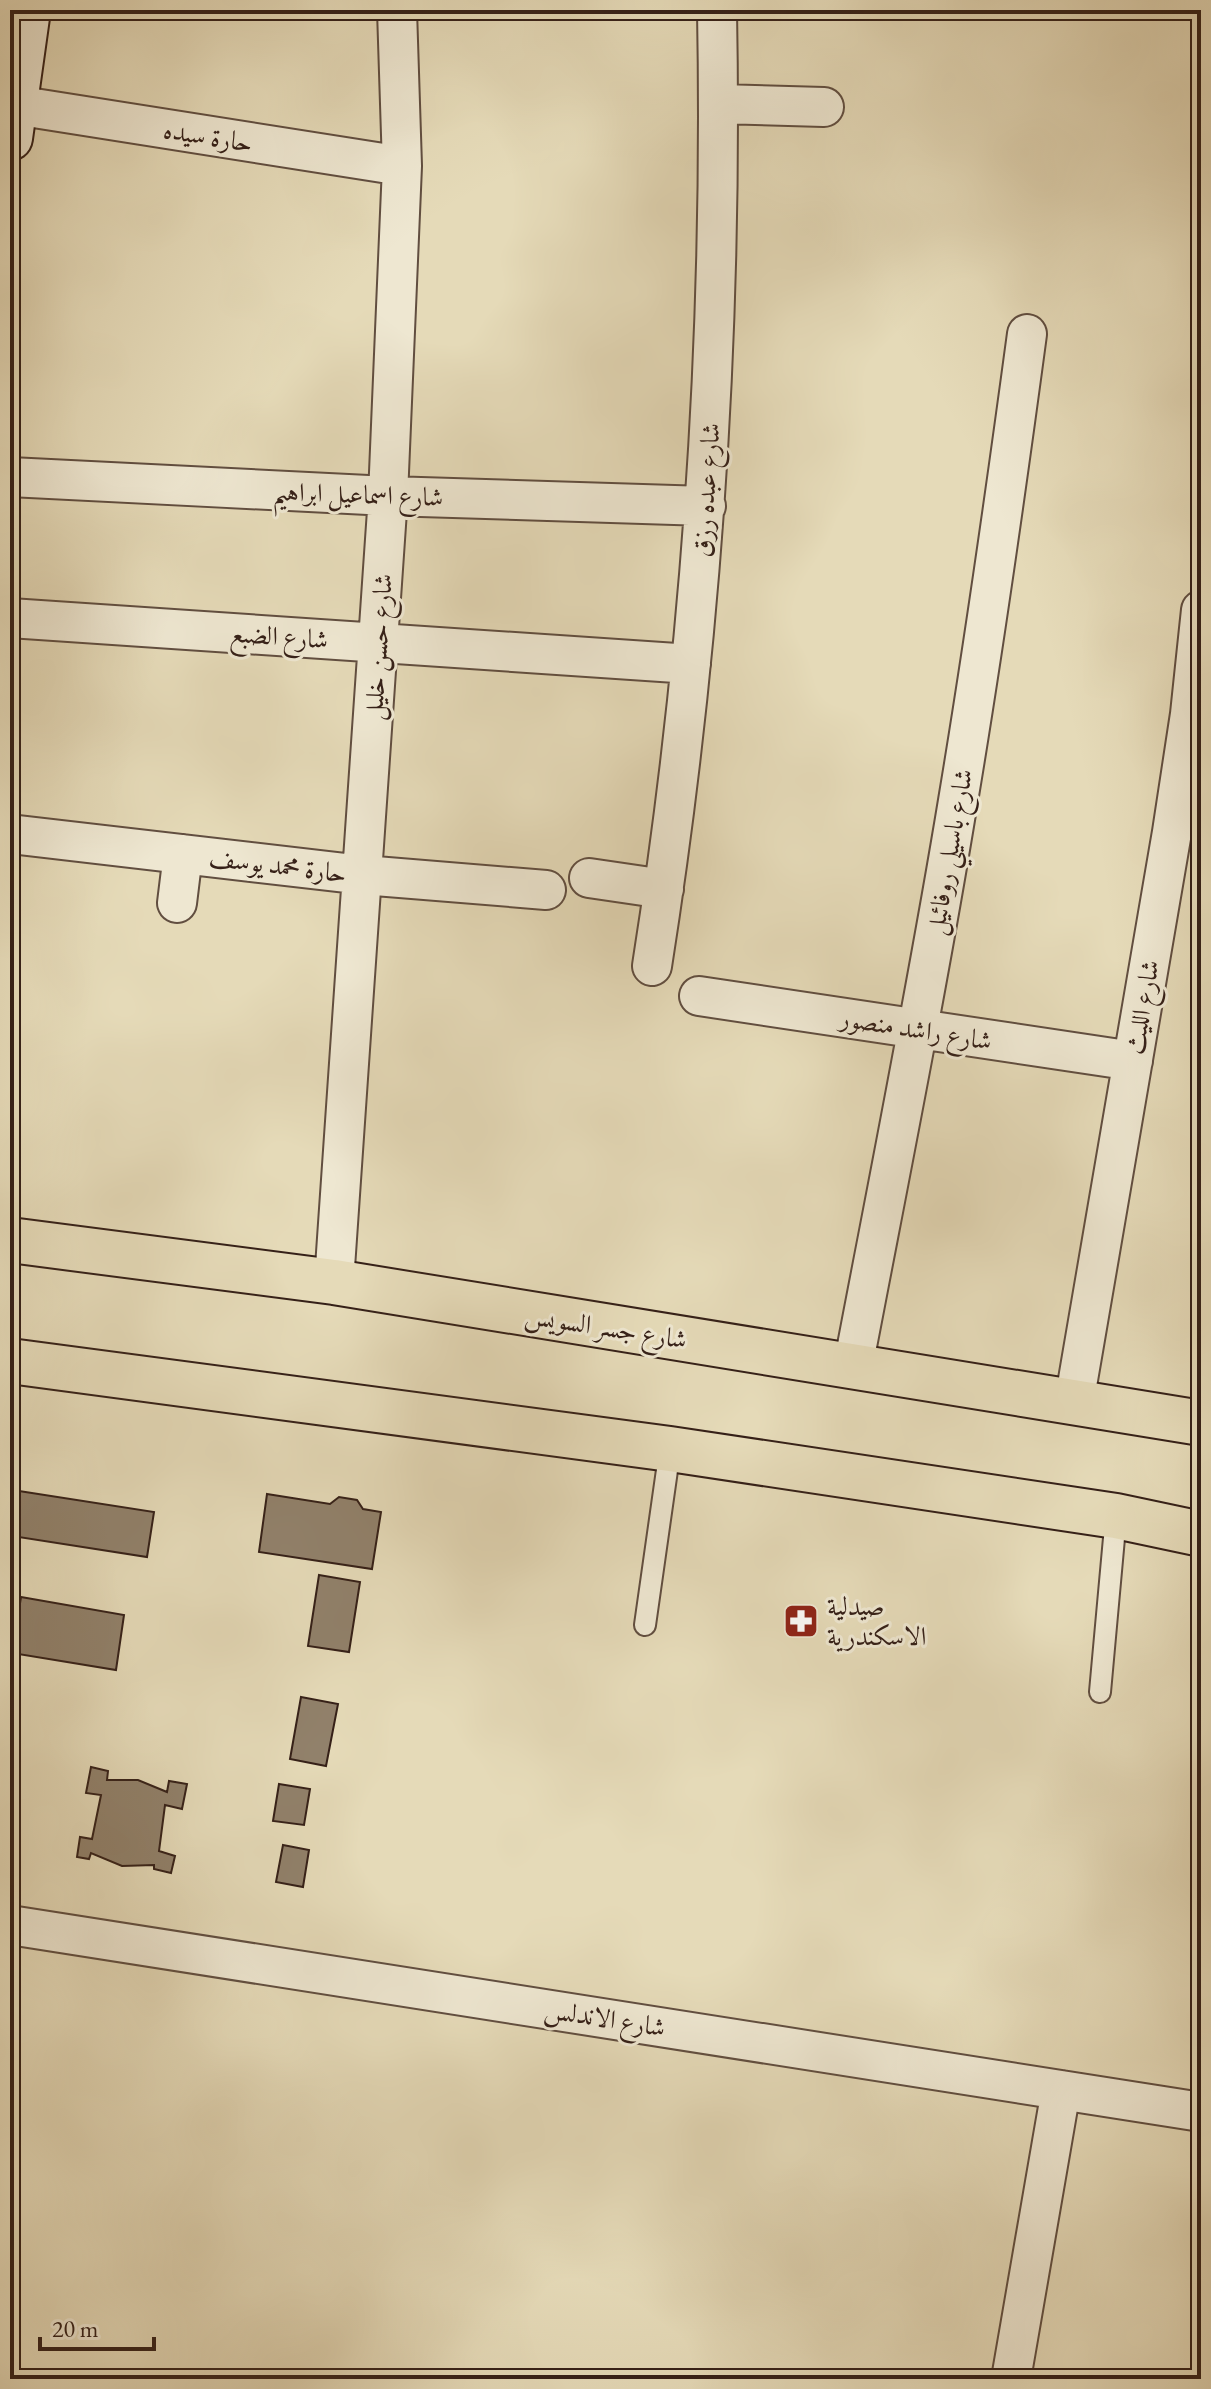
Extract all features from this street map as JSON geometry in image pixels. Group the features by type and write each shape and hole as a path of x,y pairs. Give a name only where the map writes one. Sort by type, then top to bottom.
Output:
{"main road":[{"path":"12,122 28,10"},
{"name":"شارع جسر السويس","path":"10,1240 334,1282 1201,1423"},
{"path":"10,1361 670,1449 1116,1516 1201,1534"}],"street":[{"name":"شارع حسن خليل","path":"334,1282 388,496 402,166 397,10"},
{"name":"شارع عبده رزق","path":"652,966 691,664 706,506 715,345 719,104 717,10"},
{"path":"719,104 824,107"},
{"name":"حارة سيده","path":"12,122 402,166"},
{"name":"شارع باسيلي روفائيل","path":"853,1367 918,1029 968,742 1027,334"},
{"name":"شارع اسماعيل ابراهيم","path":"10,477 388,496 706,506"},
{"name":"شارع الليث","path":"1074,1403 1196,714 1201,610"},
{"name":"شارع الضبع","path":"10,618 691,664"},
{"name":"حارة محمد يوسف","path":"10,834 363,875 546,890"},
{"path":"177,903 183,854"},
{"path":"589,878 664,889"},
{"name":"شارع راشد منصور","path":"699,996 1133,1061"},
{"name":"شارع الاندلس","path":"10,1925 1201,2112"},
{"path":"1011,2379 1061,2090"}],"lane":[{"path":"645,1625 670,1449"},
{"path":"1100,1692 1116,1516"}],"building":[{"path":"19,1491 154,1512 147,1557 12,1536"},
{"path":"267,1494 330,1504 339,1497 357,1500 363,1509 381,1512 372,1569 259,1552"},
{"path":"319,1575 360,1582 349,1652 308,1646"},
{"path":"21,1597 124,1615 116,1670 12,1653"},
{"path":"301,1697 338,1704 326,1766 290,1759"},
{"path":"91,1767 108,1771 107,1780 138,1780 167,1792 169,1781 187,1784 182,1809 165,1805 159,1851 175,1856 171,1873 154,1869 154,1865 122,1866 91,1853 89,1859 77,1857 80,1837 92,1839 101,1795 86,1793"},
{"path":"279,1784 310,1789 304,1825 273,1821"},
{"path":"283,1845 309,1850 303,1887 276,1882"}],"place":[{"name":"صيدلية الاسكندرية","path":"801,1621"}]}
